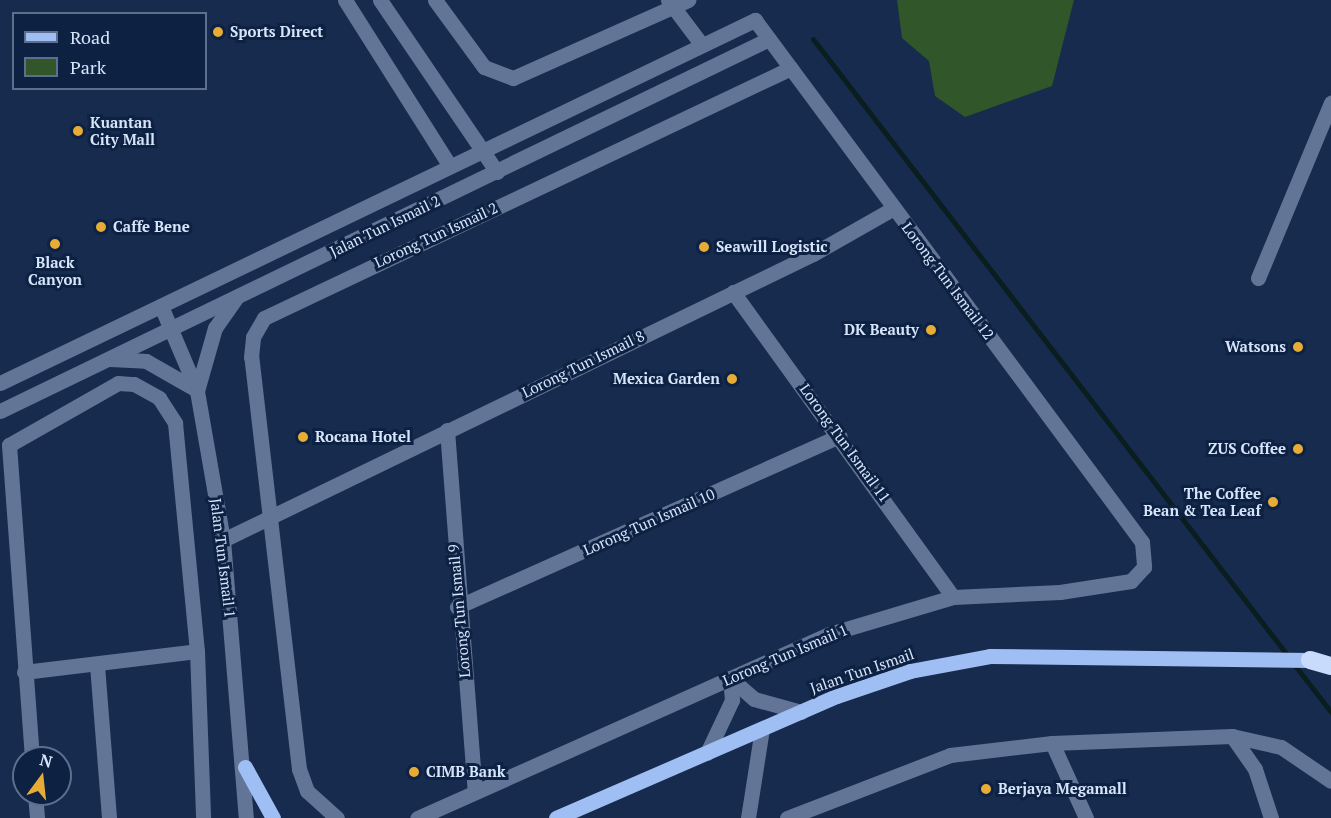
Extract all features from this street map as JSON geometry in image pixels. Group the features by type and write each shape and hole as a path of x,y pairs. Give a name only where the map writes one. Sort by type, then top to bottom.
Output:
{"highway":[{"path":"1304,659 1331,654"},
{"path":"1304,659 1331,666"}],"main road":[{"name":"Jalan Tun Ismail","path":"556,818 801,712 910,671 990,656 1304,659"},
{"path":"245,767 273,818"}],"street":[{"path":"345,0 450,166"},
{"path":"380,0 484,148 497,172"},
{"path":"435,0 484,66 513,78 670,3 688,0"},
{"path":"670,3 702,45"},
{"name":"Jalan Tun Ismail 2","path":"158,300 450,166 753,20"},
{"name":"Lorong Tun Ismail 12","path":"753,20 1142,542"},
{"name":"Jalan Tun Ismail 2","path":"0,411 769,39"},
{"name":"Lorong Tun Ismail 2","path":"269,515 251,357 253,337 264,318 790,68"},
{"path":"1258,278 1331,103"},
{"name":"Lorong Tun Ismail 8","path":"223,540 269,515 733,292 894,208"},
{"name":"Lorong Tun Ismail 11","path":"733,292 840,436 953,597"},
{"path":"109,359 146,361 197,391 215,328 236,298"},
{"path":"1,381 143,314 158,300"},
{"name":"Jalan Tun Ismail 1","path":"158,300 172,328 197,391 223,540 245,767 246,818"},
{"path":"31,746 6,458 9,445 29,429 118,383 159,398 175,423 197,651 203,818"},
{"path":"17,403 29,429"},
{"name":"Lorong Tun Ismail 9","path":"447,430 457,607 474,792"},
{"name":"Lorong Tun Ismail 10","path":"457,607 840,436"},
{"path":"269,515 299,770 307,791 338,818"},
{"name":"Lorong Tun Ismail 1","path":"417,818 829,634 953,597 1060,592 1131,581 1144,567 1142,542"},
{"path":"24,672 97,665 197,651"},
{"path":"97,665 109,818"},
{"path":"730,678 754,699 801,712"},
{"path":"707,753 732,700 730,678"},
{"path":"748,818 762,729"},
{"path":"1232,736 1255,769 1271,818"},
{"path":"787,818 950,755 1052,743 1232,736 1281,747 1331,781"},
{"path":"1052,743 1086,818"}],"green space":[{"path":"897,0 1074,0 1052,86 965,117 935,96 929,61 902,38"}],"waterway":[{"path":"813,39 1288,656"},
{"path":"1293,663 1331,712"}],"place":[{"name":"Sports Direct","path":"218,32"},
{"name":"Kuantan City Mall","path":"78,131"},
{"name":"Caffe Bene","path":"101,227"},
{"name":"Black Canyon","path":"55,244"},
{"name":"Seawill Logistic","path":"704,247"},
{"name":"DK Beauty","path":"931,330"},
{"name":"Watsons","path":"1298,347"},
{"name":"Mexica Garden","path":"732,379"},
{"name":"Rocana Hotel","path":"303,437"},
{"name":"ZUS Coffee","path":"1298,449"},
{"name":"The Coffee Bean & Tea Leaf","path":"1273,502"},
{"name":"CIMB Bank","path":"414,772"},
{"name":"Berjaya Megamall","path":"986,789"}]}
